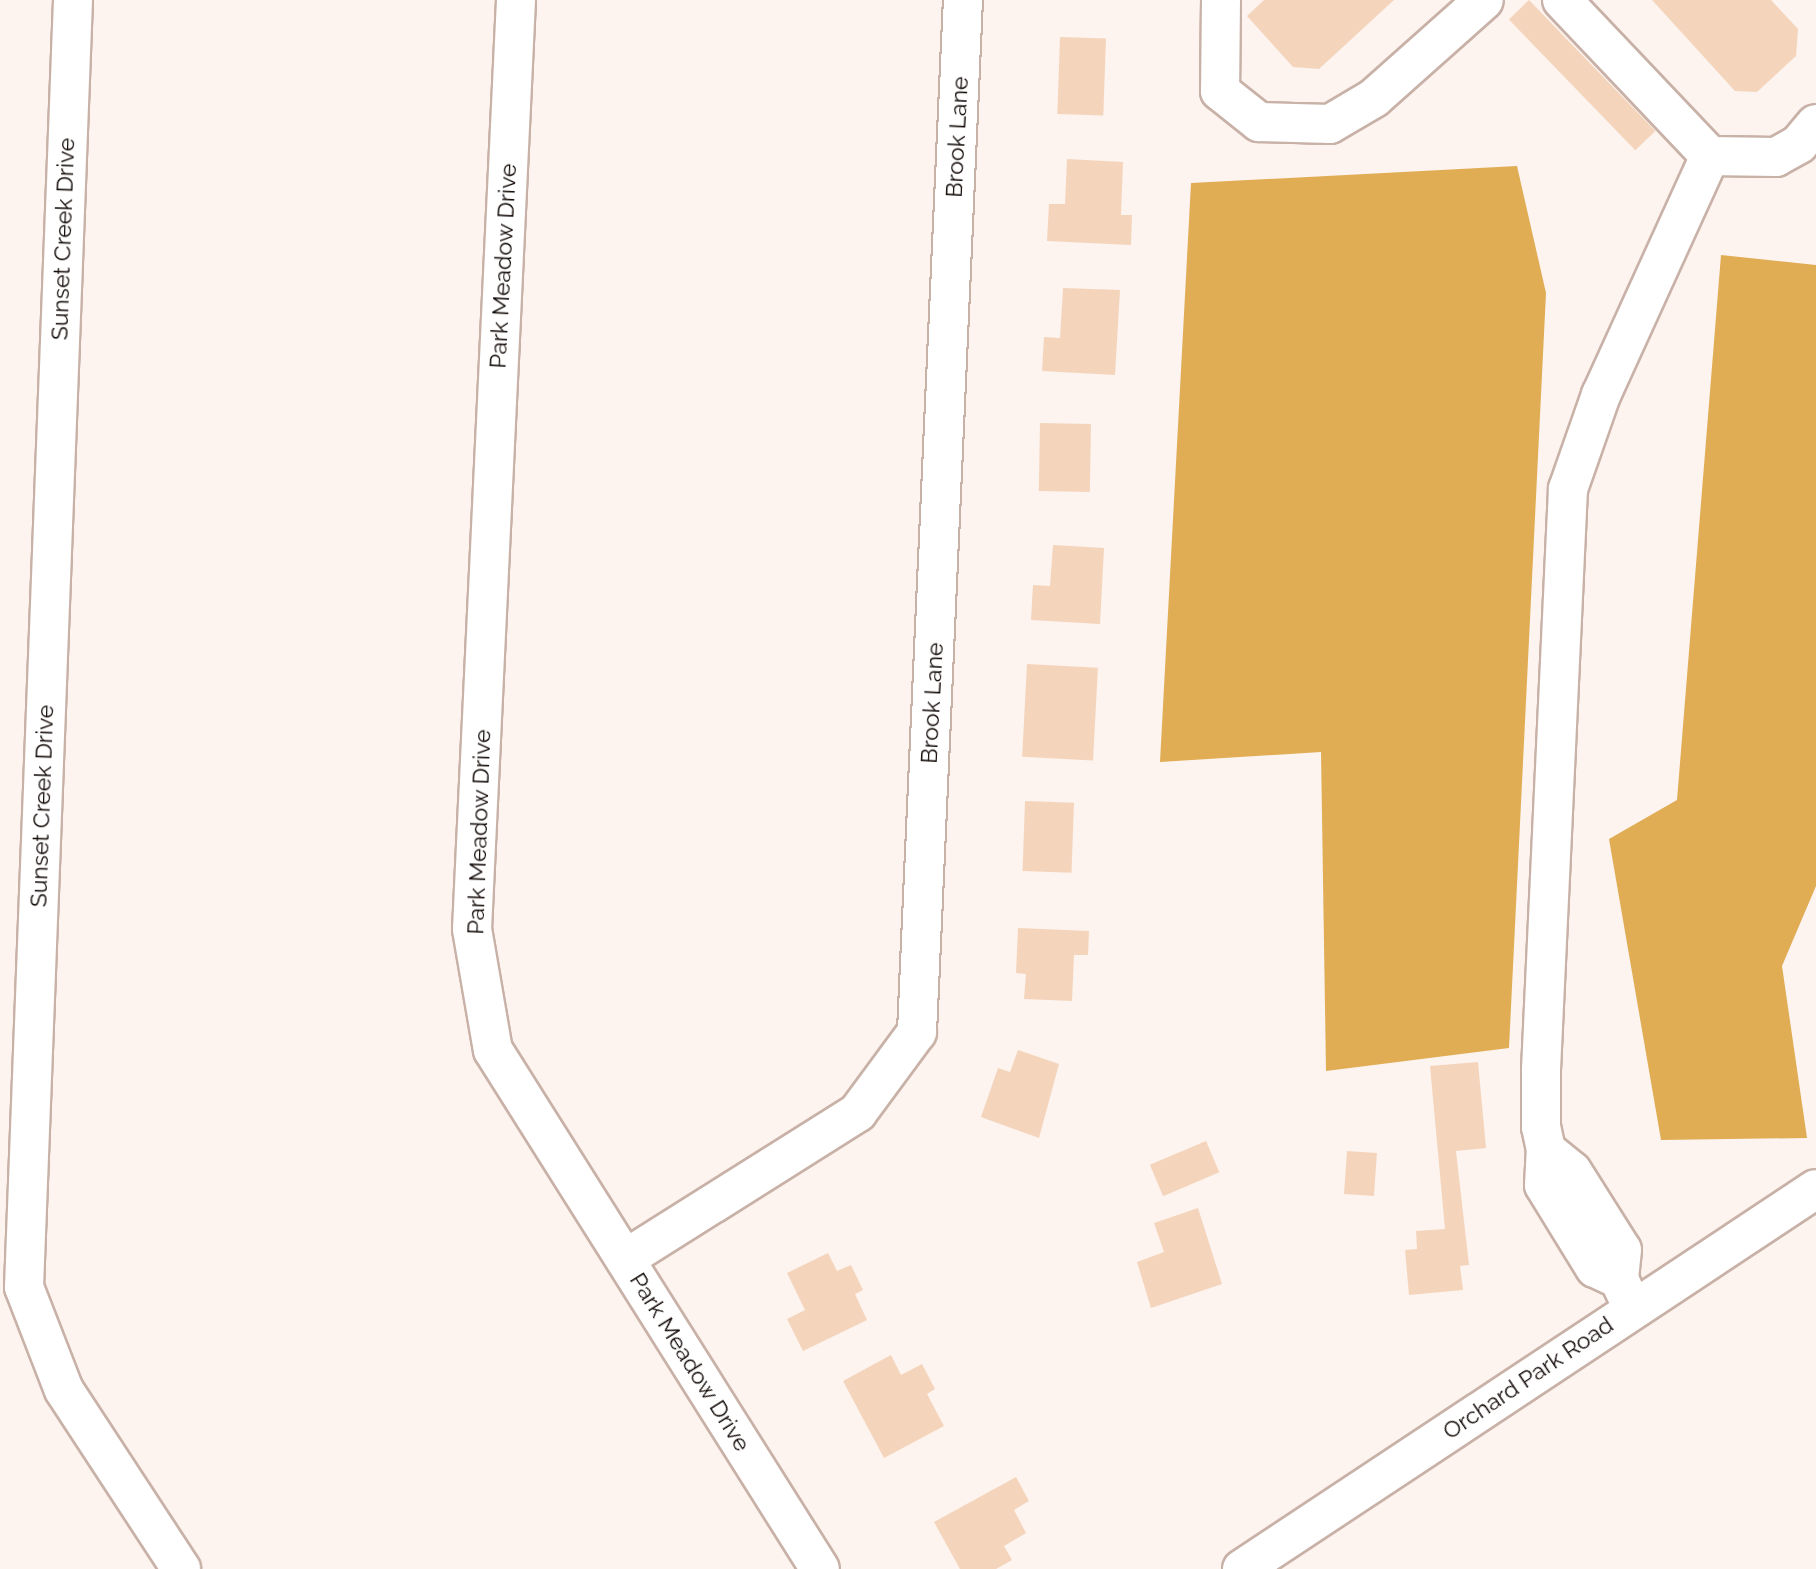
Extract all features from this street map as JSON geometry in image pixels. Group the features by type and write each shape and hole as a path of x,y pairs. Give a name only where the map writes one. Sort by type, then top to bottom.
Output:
{"street":[{"name":"Sunset Creek Drive","path":"73,0 23,1287 64,1390 181,1569"},
{"name":"Park Meadow Drive","path":"516,0 472,929 494,1050 820,1569"},
{"name":"Brook Lane","path":"625,1259 858,1112 917,1032 963,0"},
{"path":"1221,0 1220,92 1259,122 1330,124 1374,98 1484,0"},
{"path":"1562,0 1710,156 1776,157 1799,144 1816,124"},
{"path":"1626,1294 1622,1250 1572,1171 1546,1150 1541,1127 1541,1070 1568,489 1601,395 1710,156"},
{"name":"Orchard Park Road","path":"1242,1569 1626,1294 1813,1198"}],"shaded area":[{"path":"1517,166 1546,293 1509,1048 1326,1071 1321,752 1160,762 1191,183"},
{"path":"1721,255 1816,265 1816,886 1782,966 1807,1138 1661,1140 1609,839 1677,800"}],"building":[{"path":"1264,0 1394,0 1319,69 1293,67 1247,16"},
{"path":"1529,0 1655,131 1635,150 1509,19"},
{"path":"1652,0 1771,0 1798,29 1796,56 1757,92 1735,91"},
{"path":"1060,37 1106,39 1103,116 1057,114"},
{"path":"1067,159 1123,162 1121,215 1132,215 1131,245 1047,241 1049,204 1065,204"},
{"path":"1063,288 1120,290 1115,375 1042,371 1044,337 1060,338"},
{"path":"1040,423 1091,424 1090,492 1039,491"},
{"path":"1053,545 1104,548 1100,624 1031,620 1033,585 1050,586"},
{"path":"1027,664 1098,668 1093,761 1022,757"},
{"path":"1025,801 1074,803 1072,873 1023,871"},
{"path":"1018,928 1089,931 1088,955 1074,955 1072,1001 1024,999 1026,974 1016,973"},
{"path":"1018,1050 1059,1064 1039,1138 981,1117 998,1068 1010,1072"},
{"path":"1478,1062 1486,1148 1456,1151 1469,1265 1460,1266 1463,1290 1409,1295 1405,1250 1417,1249 1416,1231 1445,1229 1430,1066"},
{"path":"1206,1141 1219,1172 1163,1196 1150,1165"},
{"path":"1347,1151 1377,1153 1374,1196 1344,1194"},
{"path":"1198,1208 1222,1284 1151,1308 1137,1262 1164,1252 1154,1223"},
{"path":"828,1253 837,1271 851,1265 863,1290 855,1294 867,1320 803,1351 787,1319 805,1310 787,1273"},
{"path":"891,1355 901,1375 922,1364 935,1389 927,1394 944,1426 884,1458 843,1381"},
{"path":"1016,1477 1029,1501 1014,1510 1026,1533 1004,1546 1012,1560 996,1569 960,1569 934,1522"}]}
